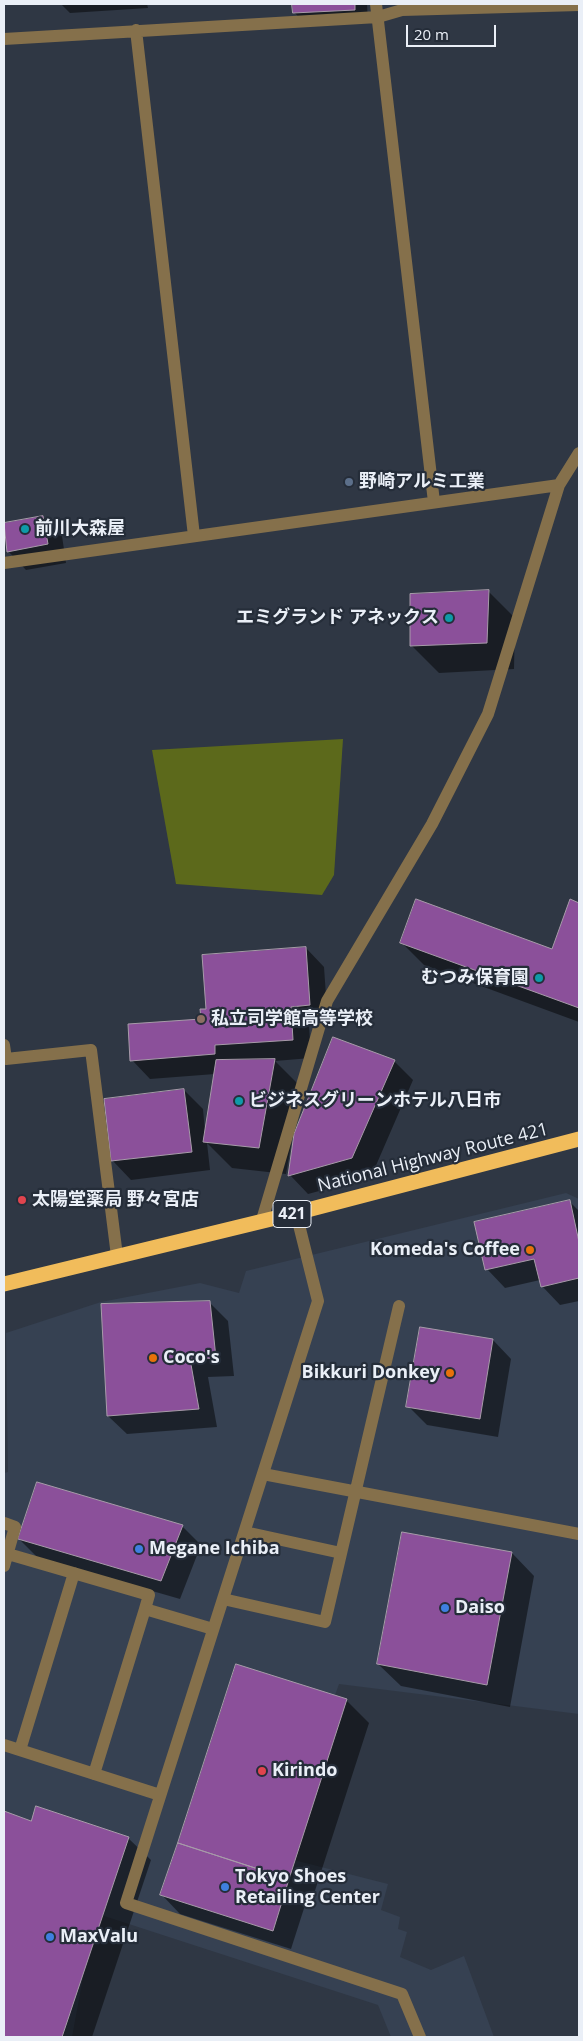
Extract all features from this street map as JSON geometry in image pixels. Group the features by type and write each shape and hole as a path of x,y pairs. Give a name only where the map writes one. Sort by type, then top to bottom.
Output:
{"highway":[{"name":"National Highway Route 421","path":"4,1284 296,1213 579,1139"}],"street":[{"path":"376,4 434,502"},
{"path":"4,39 378,17 402,10 579,5"},
{"path":"136,30 194,536"},
{"path":"262,1220 327,1001 432,824 488,714 559,485 579,453"},
{"path":"4,563 559,485"},
{"path":"4,1045 6,1059 91,1050 117,1256"},
{"path":"296,1213 318,1301 126,1903 402,1994 420,2037"},
{"path":"223,1599 325,1622 398,1306"},
{"path":"263,1474 355,1493 579,1534"},
{"path":"4,1523 15,1527 6,1560 74,1573 149,1595 94,1774"},
{"path":"245,1532 341,1553"},
{"path":"20,1750 74,1573"},
{"path":"145,1609 213,1629"},
{"path":"4,1745 160,1795"}],"shaded area":[{"path":"566,1193 579,1199 579,1714 339,1684 278,1856 388,1884 381,1910 400,1917 398,1929 407,1932 400,1957 431,1970 464,1956 494,2037 391,2037 378,2005 95,1913 72,2037 4,2037 4,1473 8,1472 6,1333 101,1302 200,1283 239,1293 246,1271"}],"green space":[{"path":"343,739 334,875 322,895 176,884 152,750"}],"building":[{"path":"292,4 355,4 355,10 293,13"},
{"name":"前川大森屋","path":"43,516 48,544 7,552 4,523"},
{"name":"エミグランド アネックス","path":"489,590 487,643 410,646 410,594"},
{"name":"むつみ保育園","path":"416,899 552,949 570,899 579,903 579,1008 400,943"},
{"path":"306,947 310,1005 291,1007 293,1040 215,1045 215,1054 130,1061 128,1024 201,1019 200,1009 206,1009 202,955"},
{"path":"333,1037 395,1060 352,1158 288,1176 294,1134"},
{"name":"ビジネスグリーンホテル八日市","path":"275,1059 259,1148 203,1142 216,1060"},
{"path":"184,1089 192,1152 111,1161 104,1099"},
{"name":"Komeda's Coffee","path":"570,1200 579,1242 579,1278 541,1287 534,1259 485,1270 474,1222"},
{"name":"Coco's","path":"210,1301 216,1358 190,1359 199,1409 107,1416 101,1304"},
{"name":"Bikkuri Donkey","path":"420,1327 493,1339 480,1419 406,1407"},
{"path":"37,1482 183,1525 161,1581 18,1539"},
{"name":"Daiso","path":"402,1532 512,1552 487,1685 377,1664"},
{"name":"Kirindo","path":"236,1664 347,1699 289,1879 178,1843"},
{"name":"MaxValu","path":"36,1806 129,1837 62,2037 4,2037 4,1811 31,1821"},
{"name":"Tokyo Shoes Retailing Center","path":"178,1843 289,1879 273,1931 160,1895"}],"place":[{"name":"野崎アルミ工業","path":"349,482"},
{"name":"前川大森屋","path":"25,529"},
{"name":"エミグランド アネックス","path":"449,618"},
{"name":"むつみ保育園","path":"539,978"},
{"name":"私立司学館高等学校","path":"201,1019"},
{"name":"ビジネスグリーンホテル八日市","path":"239,1101"},
{"name":"太陽堂薬局 野々宮店","path":"22,1200"},
{"name":"Komeda's Coffee","path":"530,1250"},
{"name":"Coco's","path":"153,1358"},
{"name":"Bikkuri Donkey","path":"450,1373"},
{"name":"Megane Ichiba","path":"139,1549"},
{"name":"Daiso","path":"445,1608"},
{"name":"Kirindo","path":"262,1771"},
{"name":"Tokyo Shoes Retailing Center","path":"225,1887"},
{"name":"MaxValu","path":"50,1937"}]}
